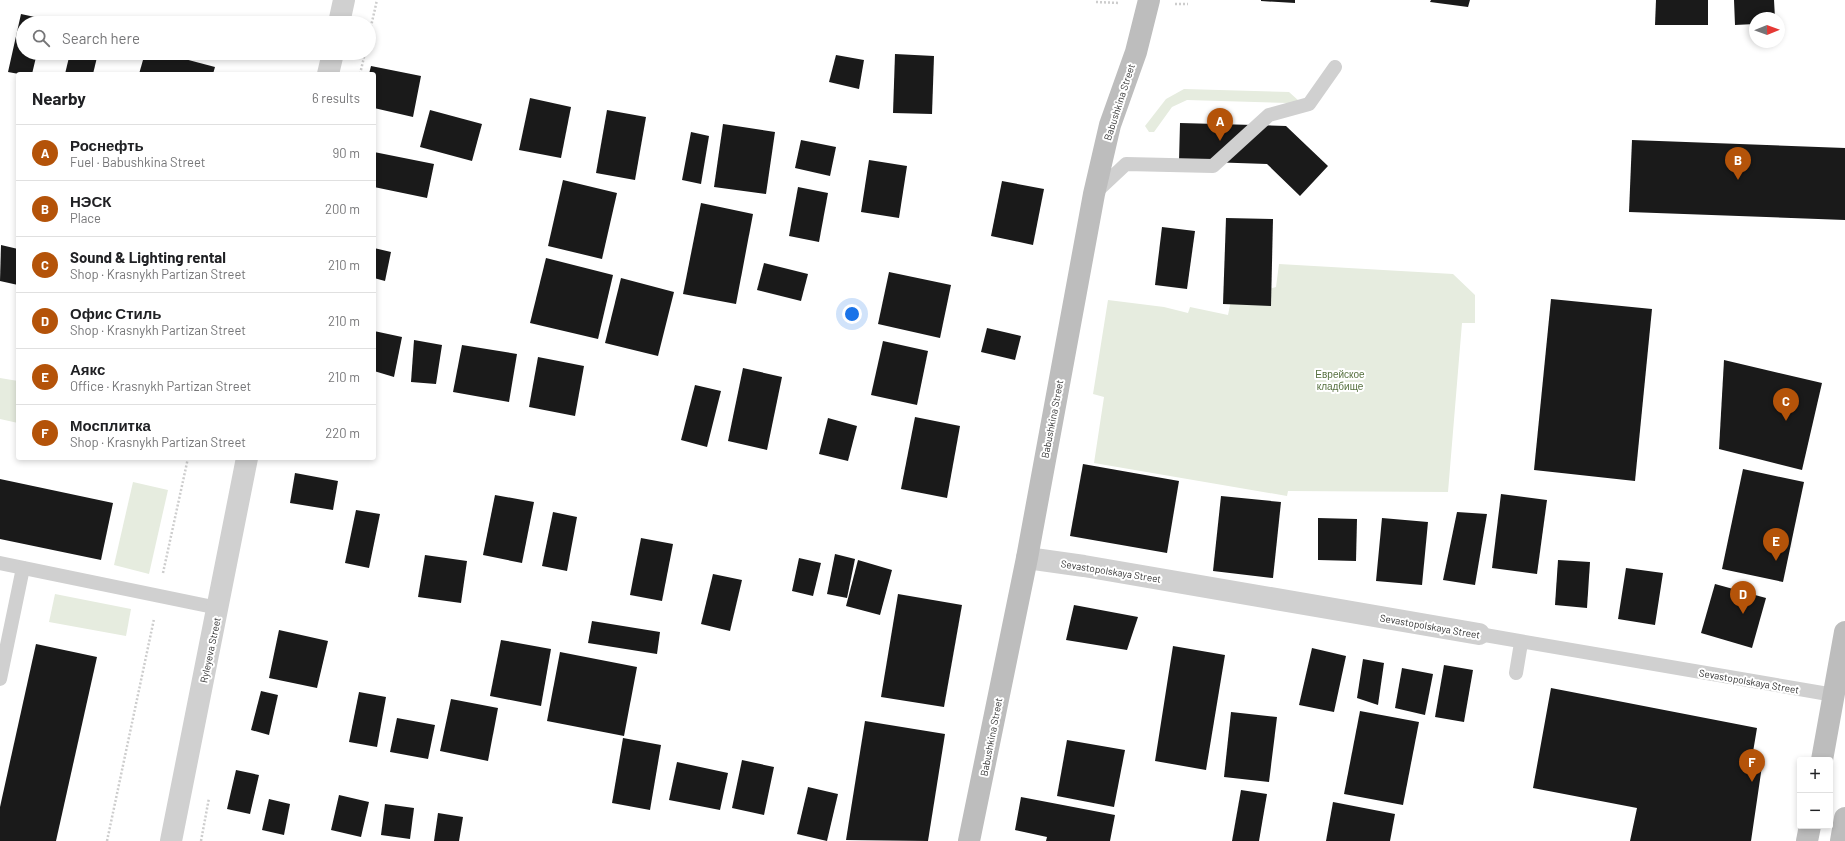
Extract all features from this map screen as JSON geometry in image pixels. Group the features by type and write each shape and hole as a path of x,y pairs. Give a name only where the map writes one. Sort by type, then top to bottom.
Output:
{"street":[{"path":"341,16 344,0"},
{"name":"Babushkina Street","path":"970,841 1027,558 1094,194 1110,125 1136,52 1149,0"},
{"path":"328,72 331,60"},
{"name":"Ryleyeva Street","path":"171,841 247,460"},
{"name":"Sevastopolskaya Street","path":"1027,558 1479,634"},
{"path":"1823,757 1845,632"},
{"path":"1841,841 1845,818"},
{"path":"1807,841 1809,829"}],"lane":[{"path":"1094,194 1126,164 1212,166 1269,115 1309,104 1335,67"},
{"path":"0,563 218,608"},
{"path":"0,679 23,568"},
{"name":"Sevastopolskaya Street","path":"1479,634 1834,695"},
{"path":"1516,674 1521,642"}],"path":[{"path":"373,16 377,0"},
{"path":"360,72 363,60"},
{"path":"107,841 188,460"}],"green space":[{"path":"1184,89 1289,92 1299,101 1289,103 1187,100 1172,107 1154,132 1149,132 1145,126 1166,99"},
{"name":"Еврейское кладбище","path":"1279,264 1453,274 1475,295 1475,323 1462,323 1448,492 1288,491 1287,496 1094,463 1104,397 1093,394 1108,300 1164,307 1188,313 1190,307 1228,315 1232,295 1244,296 1276,287"},
{"path":"0,378 16,381 16,423 0,419"},
{"path":"133,482 168,490 149,574 114,565"},
{"path":"55,594 131,609 126,636 49,622"}],"building":[{"path":"1295,0 1295,3 1261,1"},
{"path":"1431,0 1470,0 1468,7 1430,2"},
{"path":"1656,0 1708,0 1708,25 1655,25"},
{"path":"1734,0 1774,0 1775,12 1749,12 1749,24 1735,25"},
{"path":"16,36 16,60 35,60 32,72 16,72 16,73 8,72"},
{"path":"895,54 934,56 932,114 893,113"},
{"path":"836,55 864,60 859,89 829,82"},
{"path":"68,60 96,60 93,72 65,72"},
{"path":"143,60 188,60 215,67 214,72 140,72"},
{"path":"371,66 421,76 413,117 376,108 376,72 370,72"},
{"path":"530,98 571,107 561,158 519,150"},
{"path":"430,110 482,124 472,161 420,147"},
{"path":"607,110 646,117 635,180 596,173"},
{"path":"1180,123 1286,126 1328,166 1300,196 1267,164 1179,161"},
{"path":"723,124 775,132 766,194 714,187"},
{"path":"691,132 709,136 701,184 682,180"},
{"path":"801,140 836,147 830,176 795,168"},
{"path":"1632,140 1845,148 1845,220 1629,212"},
{"path":"376,152 434,164 427,198 376,187"},
{"path":"869,160 907,166 899,218 861,212"},
{"path":"563,180 617,193 602,259 548,246"},
{"path":"1002,181 1044,189 1033,245 991,236"},
{"path":"798,187 828,193 819,242 789,236"},
{"path":"701,203 753,214 736,304 683,294"},
{"path":"1226,218 1273,219 1271,306 1223,304"},
{"path":"1162,227 1195,231 1187,289 1155,285"},
{"path":"1,245 16,249 16,285 0,281"},
{"path":"376,248 391,252 385,281 376,279"},
{"path":"546,258 613,275 598,339 530,323"},
{"path":"764,263 808,274 801,301 757,290"},
{"path":"889,272 951,285 940,338 878,324"},
{"path":"621,278 674,292 658,356 605,343"},
{"path":"1551,299 1652,309 1635,481 1534,470"},
{"path":"987,328 1021,336 1015,360 981,352"},
{"path":"376,331 402,337 394,377 376,372"},
{"path":"414,340 442,345 436,384 411,382"},
{"path":"883,341 928,351 917,405 871,395"},
{"path":"462,345 517,354 509,402 453,392"},
{"path":"538,357 584,366 575,416 529,407"},
{"path":"1724,360 1822,383 1802,470 1719,449"},
{"path":"743,368 782,377 767,450 728,441"},
{"path":"695,385 721,391 707,447 681,440"},
{"path":"915,417 960,426 947,498 901,489"},
{"path":"828,418 857,426 848,461 819,454"},
{"path":"1083,464 1179,481 1167,553 1070,536"},
{"path":"1743,469 1804,482 1783,582 1722,569"},
{"path":"295,473 338,481 333,510 290,503"},
{"path":"0,479 113,503 101,560 0,539"},
{"path":"1501,494 1547,500 1537,574 1492,568"},
{"path":"495,495 534,502 522,563 483,555"},
{"path":"1221,496 1281,502 1273,578 1213,571"},
{"path":"356,510 380,514 369,568 345,563"},
{"path":"553,512 577,517 567,571 542,566"},
{"path":"1457,512 1487,514 1475,585 1443,580"},
{"path":"1318,518 1357,519 1356,561 1318,560"},
{"path":"1382,518 1428,522 1422,585 1376,581"},
{"path":"641,538 673,544 662,601 630,595"},
{"path":"835,554 855,559 847,598 827,594"},
{"path":"425,555 467,561 461,603 418,597"},
{"path":"799,558 821,563 813,596 792,591"},
{"path":"858,560 892,570 880,615 846,606"},
{"path":"1558,560 1590,562 1587,608 1555,605"},
{"path":"1626,568 1663,573 1655,625 1618,619"},
{"path":"713,574 742,580 730,631 701,624"},
{"path":"1715,584 1766,598 1752,648 1701,633"},
{"path":"898,594 962,605 944,707 881,697"},
{"path":"1074,605 1138,617 1127,650 1066,640"},
{"path":"592,621 660,632 657,654 588,643"},
{"path":"279,630 328,641 317,688 269,678"},
{"path":"501,640 551,649 541,706 490,696"},
{"path":"36,644 97,657 56,841 0,841 0,807"},
{"path":"1173,646 1225,655 1206,770 1155,761"},
{"path":"1312,648 1346,656 1334,712 1299,705"},
{"path":"560,652 637,667 624,736 547,721"},
{"path":"1363,659 1384,663 1378,705 1357,698"},
{"path":"1444,665 1473,670 1464,722 1435,717"},
{"path":"1402,668 1433,674 1425,715 1395,708"},
{"path":"1551,688 1757,728 1751,764 1762,766 1751,841 1630,841 1637,808 1533,788"},
{"path":"261,691 278,695 269,735 251,730"},
{"path":"359,692 386,697 377,747 349,742"},
{"path":"451,699 498,708 488,761 440,751"},
{"path":"1360,711 1419,722 1403,805 1344,794"},
{"path":"1231,712 1277,717 1269,782 1224,777"},
{"path":"397,718 435,725 428,759 390,752"},
{"path":"865,721 945,734 928,841 846,840"},
{"path":"623,738 661,745 650,810 612,803"},
{"path":"1067,740 1125,750 1114,807 1057,796"},
{"path":"742,760 774,767 764,815 732,808"},
{"path":"677,762 728,773 720,810 669,800"},
{"path":"236,770 259,775 250,814 227,809"},
{"path":"808,787 838,794 827,841 797,834"},
{"path":"1241,790 1267,794 1259,841 1232,841"},
{"path":"339,795 369,802 361,837 331,830"},
{"path":"1021,797 1115,815 1110,841 1046,841 1047,837 1015,830"},
{"path":"269,799 290,804 284,835 262,830"},
{"path":"1333,802 1395,814 1390,841 1326,841"},
{"path":"385,804 414,808 410,839 381,835"},
{"path":"438,813 463,817 459,841 434,841"}],"place":[{"name":"Роснефть","path":"1220,141"},
{"name":"НЭСК","path":"1738,180"},
{"name":"Sound & Lighting rental","path":"1786,421"},
{"name":"Аякс","path":"1776,561"},
{"name":"Офис Стиль","path":"1743,614"},
{"name":"Мосплитка","path":"1752,782"}]}
